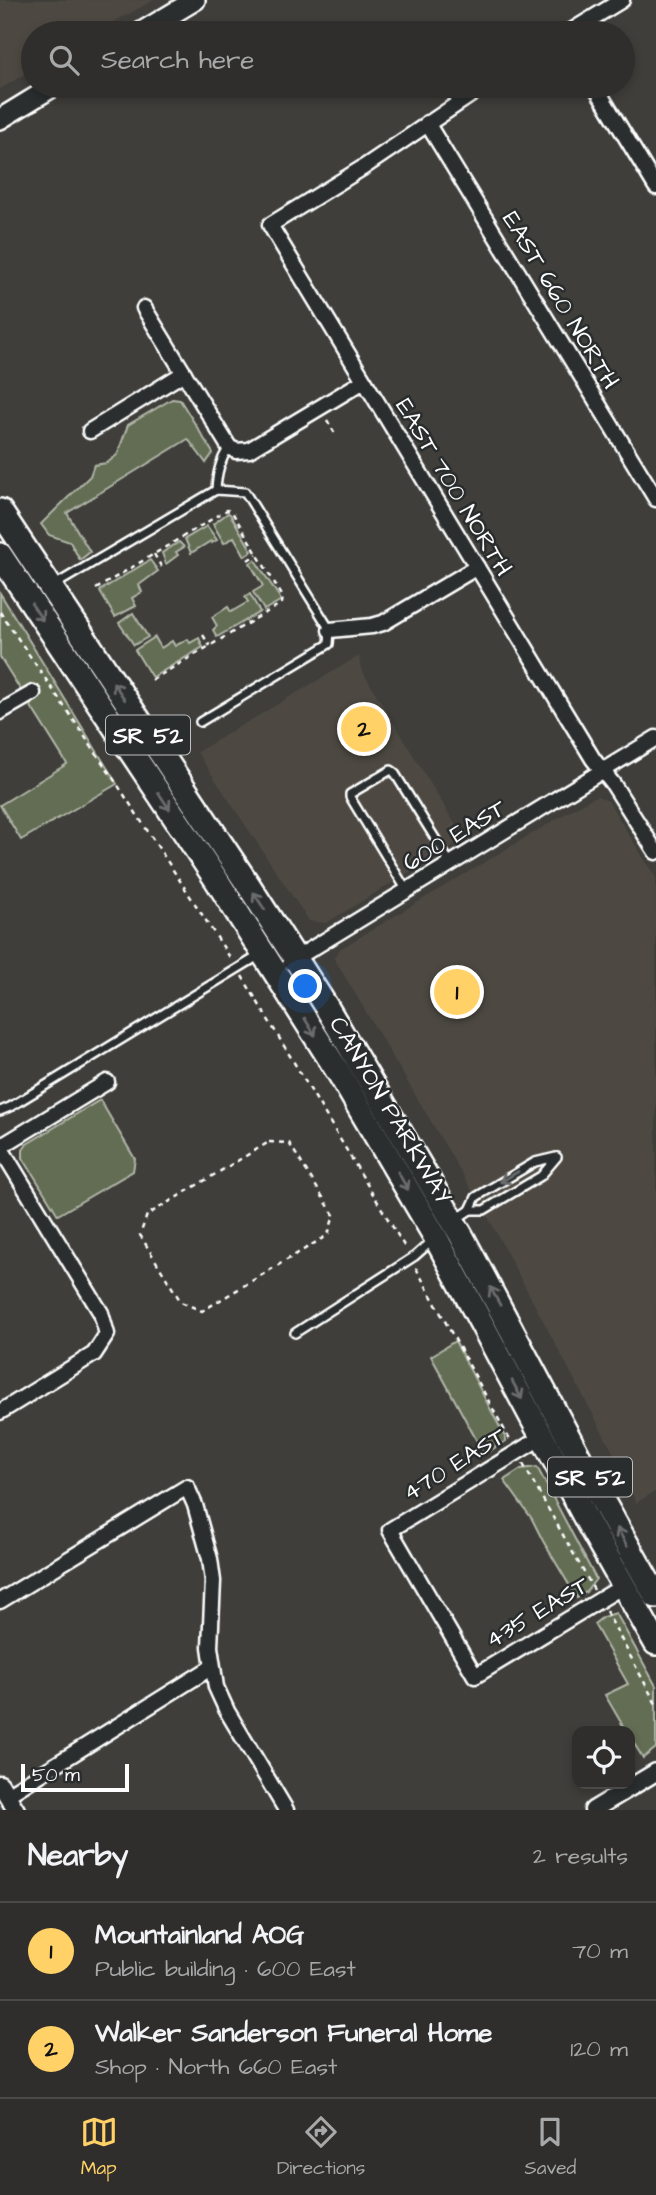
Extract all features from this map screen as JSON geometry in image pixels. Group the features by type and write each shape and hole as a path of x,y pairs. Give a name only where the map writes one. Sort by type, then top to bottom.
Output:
{"highway":[{"name":"CANYON PARKWAY","path":"0,511 296,958 462,1216 598,1493 656,1596"},
{"name":"CANYON PARKWAY","path":"0,555 270,962 369,1123 436,1238 656,1643"}],"main road":[{"path":"160,21 195,0"},
{"path":"0,119 34,98"}],"street":[{"path":"588,21 622,0"},
{"path":"427,123 466,98"},
{"path":"602,98 656,187"},
{"name":"EAST 700 NORTH","path":"427,123 364,167 270,225 593,759 613,784 656,852"},
{"name":"EAST 660 NORTH","path":"427,123 656,499"},
{"path":"144,308 236,449 249,450 364,381"},
{"path":"90,431 184,373"},
{"path":"330,630 383,623 477,568"},
{"path":"0,712 33,693"},
{"name":"600 EAST","path":"270,962 296,958 656,738"},
{"path":"0,1412 94,1354 107,1334 101,1313 0,1147 107,1082"},
{"name":"470 EAST","path":"475,1676 390,1531 542,1437"},
{"path":"0,1601 187,1487 195,1505 213,1581 210,1647 216,1687 286,1810"},
{"name":"435 EAST","path":"475,1676 623,1586"},
{"path":"16,1810 2,1788 212,1667"},
{"path":"593,1810 656,1772"}],"lane":[{"path":"216,489 222,458 236,449"},
{"path":"50,588 216,489 245,492 330,630 329,644 200,722"},
{"path":"407,891 350,794 391,771 394,772 451,864"},
{"path":"0,1111 237,969 270,962"},
{"path":"295,1333 411,1258 462,1216 476,1197 535,1162 557,1157 541,1176 484,1210 462,1216"}],"path":[{"path":"327,419 337,437"},
{"path":"96,589 226,510 232,512 283,597 282,603 152,680"},
{"path":"154,554 162,568"},
{"path":"248,560 257,554"},
{"path":"0,612 117,784 237,969 411,1258 510,1441"},
{"path":"203,635 210,646"},
{"path":"269,1142 289,1143 334,1215 328,1235 202,1311 181,1302 140,1235 147,1215 269,1142"},
{"path":"524,1466 593,1587"},
{"path":"607,1613 656,1704"}],"shaded area":[{"path":"0,0 154,0 115,21 21,21 21,76 0,89"},
{"path":"359,656 361,669 464,839 326,923 309,921 197,752"},
{"path":"597,796 608,801 656,878 656,1491 636,1503 621,1467 489,1219 334,958 340,949"}],"green space":[{"path":"172,399 180,400 213,453 206,463 188,439 67,513 90,552 80,560 70,542 49,535 41,524 90,476 94,465 107,463 117,455 128,425"},
{"path":"228,513 252,551 245,556 234,537 224,543 213,524"},
{"path":"207,526 217,540 191,553 185,539"},
{"path":"179,542 184,547 166,564 162,553"},
{"path":"150,560 158,571 139,585 142,592 132,598 136,606 115,617 101,590"},
{"path":"255,560 280,598 280,601 264,610 253,592 263,586 250,563"},
{"path":"0,593 117,784 21,840 0,805 67,764 0,657"},
{"path":"250,594 260,612 217,637 213,630 217,626 212,617 228,607 231,612 248,602 245,597"},
{"path":"133,613 148,637 134,645 119,623"},
{"path":"155,637 161,648 172,641 175,646 188,639 190,643 199,638 203,647 153,677 135,650"},
{"path":"100,1100 135,1159 133,1171 58,1215 23,1158 23,1150 27,1144"},
{"path":"455,1341 505,1437 506,1441 484,1454 431,1356"},
{"path":"537,1467 596,1579 586,1592 577,1598 532,1519 504,1480 521,1469"},
{"path":"616,1613 656,1686 656,1748 643,1758 635,1745 635,1726 623,1726 605,1695 628,1684 594,1624 603,1617"}],"place":[{"name":"Walker Sanderson Funeral Home","path":"364,729"},
{"name":"Mountainland AOG","path":"457,992"}]}
